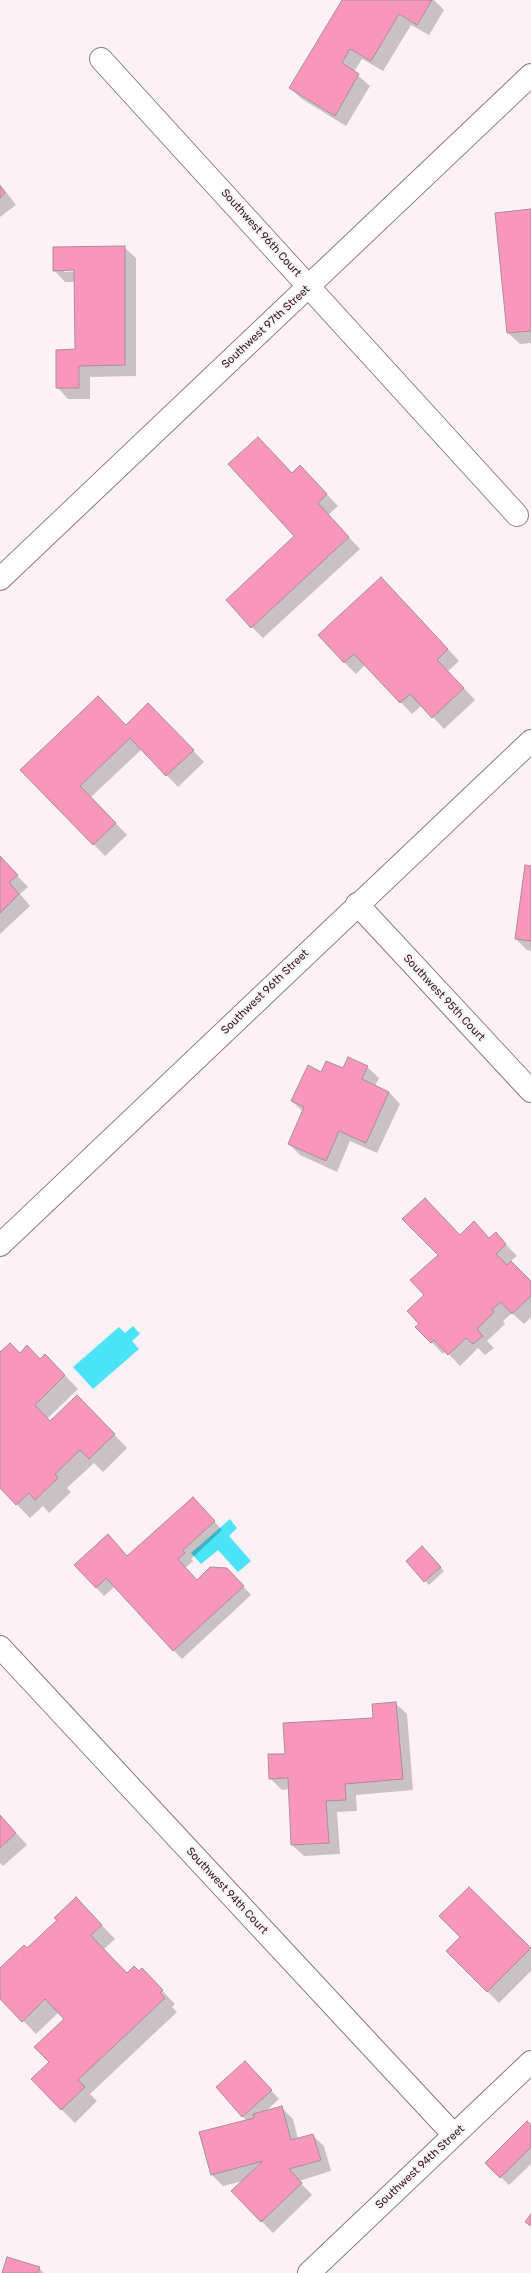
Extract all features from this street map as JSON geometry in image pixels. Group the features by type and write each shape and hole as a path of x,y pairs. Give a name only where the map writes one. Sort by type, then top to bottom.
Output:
{"street":[{"name":"Southwest 96th Court","path":"102,59 517,515"},
{"name":"Southwest 97th Street","path":"0,579 531,75"},
{"name":"Southwest 96th Street","path":"0,1245 357,904 531,741"},
{"name":"Southwest 95th Court","path":"357,904 531,1091"},
{"name":"Southwest 94th Court","path":"0,1647 454,2135"},
{"name":"Southwest 94th Street","path":"309,2273 531,2062"}],"water":[{"path":"133,1326 140,1334 132,1341 139,1349 93,1389 73,1367 119,1327 125,1333"},
{"path":"230,1519 237,1528 229,1536 251,1561 238,1572 218,1550 201,1564 191,1553"}],"building":[{"path":"342,0 432,0 417,25 399,14 371,61 350,49 342,63 359,74 335,116 289,88"},
{"path":"0,186 5,193 0,198"},
{"path":"531,209 531,331 507,333 495,213"},
{"path":"125,246 125,365 79,366 79,388 56,388 56,350 75,349 74,270 53,271 53,247"},
{"path":"258,437 292,473 300,465 327,494 318,503 349,537 251,628 226,600 294,536 228,464"},
{"path":"381,577 448,649 437,660 464,688 432,718 410,694 400,703 354,654 344,663 318,635"},
{"path":"98,696 126,725 148,703 194,750 166,776 130,738 80,786 116,823 93,845 20,770"},
{"path":"0,856 18,875 9,882 19,894 0,913"},
{"path":"525,865 531,866 531,941 515,939"},
{"path":"348,1057 368,1066 362,1079 389,1092 366,1143 339,1131 326,1161 288,1144 304,1107 291,1101 308,1065 321,1072 326,1061 343,1068"},
{"path":"425,1198 460,1235 474,1221 489,1238 496,1232 506,1244 496,1254 507,1265 511,1261 531,1281 531,1296 512,1314 501,1302 492,1309 494,1312 477,1329 483,1336 473,1344 466,1338 448,1355 434,1340 431,1343 415,1327 419,1324 407,1311 424,1295 410,1280 438,1255 402,1219"},
{"path":"10,1343 20,1353 27,1345 40,1359 45,1354 65,1375 35,1405 50,1421 77,1395 115,1434 89,1459 80,1450 55,1474 58,1478 35,1500 29,1493 16,1505 0,1488 0,1352"},
{"path":"193,1497 215,1521 183,1550 185,1553 178,1559 197,1580 210,1567 227,1568 244,1586 173,1651 106,1578 96,1588 74,1565 108,1534 127,1556"},
{"path":"422,1546 441,1567 424,1582 406,1561"},
{"path":"396,1702 403,1779 345,1784 346,1800 326,1801 329,1843 291,1845 288,1778 269,1779 268,1754 285,1754 283,1723 373,1718 372,1704"},
{"path":"0,1815 16,1833 0,1848"},
{"path":"469,1887 531,1948 487,1992 446,1951 460,1937 439,1916"},
{"path":"76,1897 102,1925 91,1935 96,1941 127,1973 134,1966 139,1971 142,1968 163,1990 160,1993 165,1998 78,2080 85,2087 61,2110 31,2079 49,2062 34,2047 64,2019 45,1999 22,2022 0,1999 0,1968 24,1945 27,1948 57,1920 54,1918"},
{"path":"245,2061 272,2090 242,2117 216,2087"},
{"path":"282,2106 291,2140 313,2134 321,2160 289,2169 302,2183 261,2222 231,2191 263,2161 211,2175 199,2132 254,2118 253,2114"},
{"path":"527,2121 531,2125 531,2147 500,2178 485,2163"},
{"path":"531,2214 531,2226 525,2222"},
{"path":"7,2257 40,2267 38,2273 2,2273"}]}
